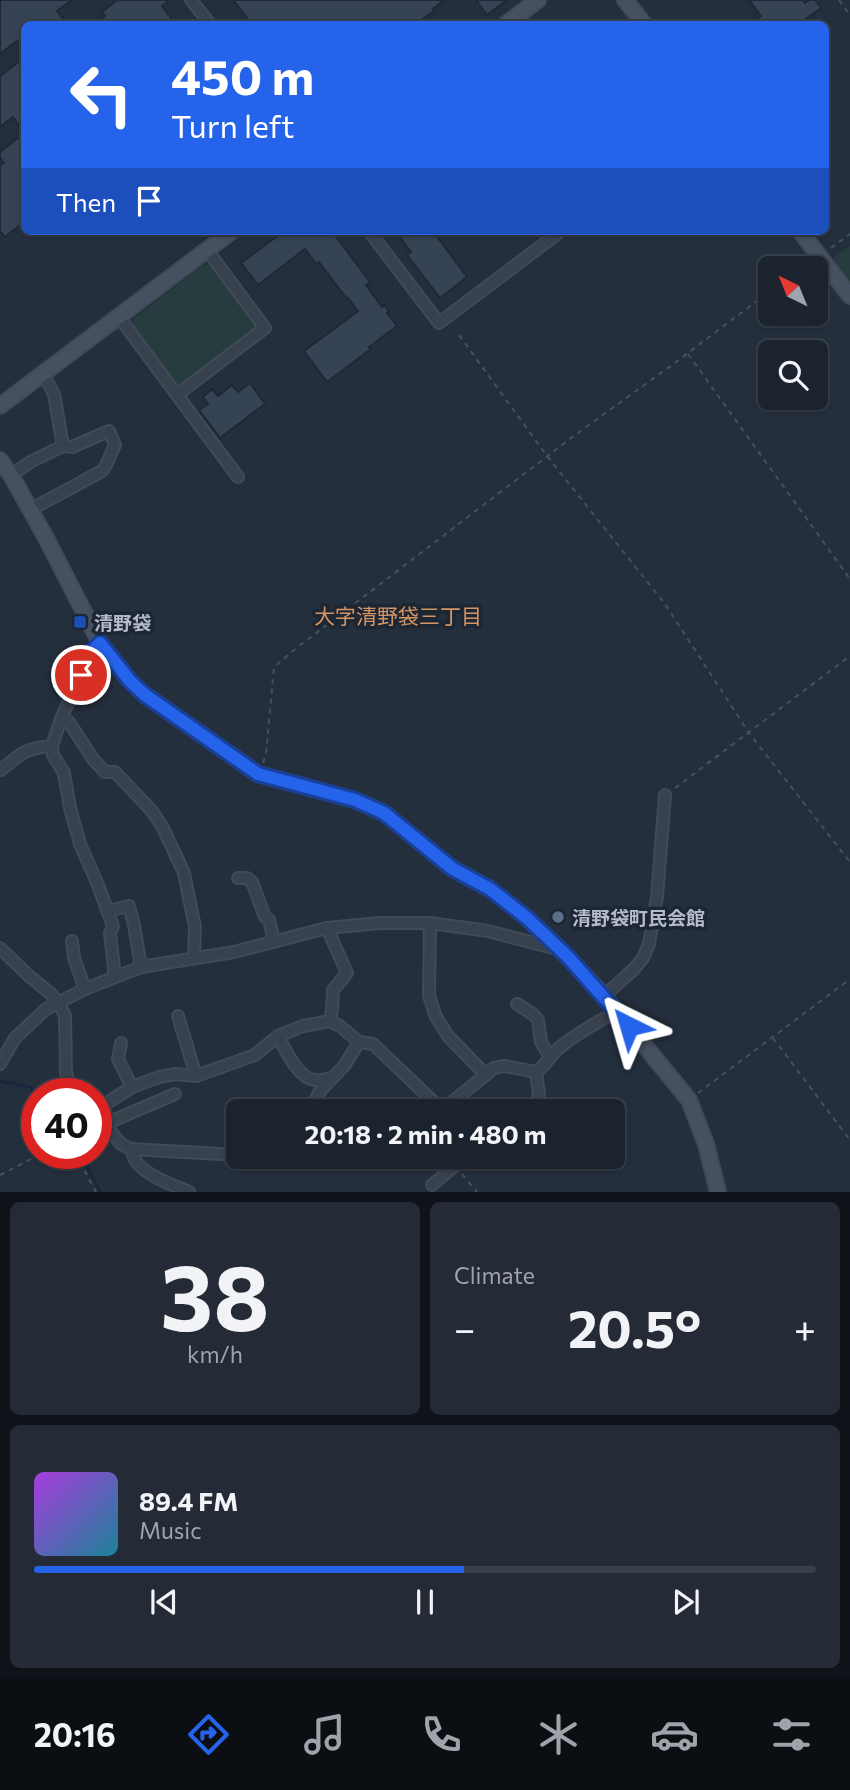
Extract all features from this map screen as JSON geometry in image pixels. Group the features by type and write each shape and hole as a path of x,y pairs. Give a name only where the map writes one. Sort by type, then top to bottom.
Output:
{"street":[{"path":"191,0 208,21"},
{"path":"510,21 538,0"},
{"path":"625,0 642,21"},
{"path":"0,406 227,235"},
{"path":"372,235 439,323 547,235"},
{"path":"803,235 820,256"},
{"path":"178,394 265,328 207,250"},
{"path":"828,267 850,296"},
{"path":"119,317 238,477"},
{"path":"43,374 54,394 63,446"},
{"path":"10,475 63,446 72,447 110,431 115,445 109,462 102,471 30,510"},
{"path":"0,460 30,510 100,643 130,681 145,695 258,774 355,800 384,813 453,869 490,889 527,918 604,996 689,1100 706,1144 719,1192"},
{"path":"100,643 90,653 52,746 53,755 64,773 80,844 113,926 110,933 116,977"},
{"path":"61,719 69,722 93,759 105,772 115,772 152,811 163,828 184,873 195,927 194,958"},
{"path":"1,770 18,755 32,748 52,746"},
{"path":"604,996 634,969 649,944 657,897 666,795"},
{"path":"238,878 247,878 253,882 265,917 269,920 274,941"},
{"path":"107,911 129,906 141,967"},
{"path":"0,1065 15,1038 46,1009 85,989 141,967 234,952 327,928 380,923 430,923 488,931 560,949"},
{"path":"430,923 429,996 436,1017 448,1036 486,1075"},
{"path":"327,928 346,974 332,990 330,1021"},
{"path":"72,941 74,958 85,989"},
{"path":"0,948 59,1003 65,1016 68,1078"},
{"path":"517,1004 538,1020 541,1042 550,1057"},
{"path":"455,1099 494,1068 505,1066 536,1072 558,1049 617,1011"},
{"path":"178,1016 196,1076"},
{"path":"112,1101 132,1087 159,1077 176,1074 196,1076 255,1055 278,1036 303,1026 330,1021 359,1042 373,1044 431,1099"},
{"path":"278,1036 294,1064 307,1077 314,1080 331,1078"},
{"path":"316,1099 331,1078 344,1066 359,1042"},
{"path":"121,1043 118,1059 132,1087"},
{"path":"536,1072 538,1099"},
{"path":"112,1122 176,1094"},
{"path":"112,1133 121,1144 131,1149 226,1154"},
{"path":"131,1149 140,1166 164,1182 189,1192"},
{"path":"432,1185 447,1169"}],"path":[{"path":"839,0 850,15"},
{"path":"820,256 850,234"},
{"path":"258,774 266,754 274,667 547,456 758,300"},
{"path":"459,335 547,456 665,604 749,733 850,862"},
{"path":"688,353 850,579"},
{"path":"666,795 850,656"},
{"path":"689,1100 850,979"},
{"path":"772,1037 850,1140"},
{"path":"0,1175 21,1164"},
{"path":"84,1169 96,1192"},
{"path":"460,1169 477,1192"}],"green space":[{"path":"850,246 850,282 834,261 836,256"},
{"path":"204,264 212,265 256,323 256,330 184,384 175,383 131,326 134,318"}],"building":[{"path":"0,0 72,0 57,11 65,21 21,21 21,47 17,41 0,54"},
{"path":"117,0 170,0 162,6 173,21 101,21 105,16 102,12"},
{"path":"233,0 444,0 420,21 250,21"},
{"path":"476,0 507,0 487,15"},
{"path":"749,0 803,0 805,3 815,0 821,8 803,21 754,21 761,16"},
{"path":"21,60 21,129 13,117 0,127 0,76"},
{"path":"21,135 21,224 5,237 0,231 0,165 4,163 0,152"},
{"path":"279,235 335,235 370,282 366,285 382,307 384,305 389,311 387,313 397,326 327,382 304,351 358,311 319,262 316,264 305,249 258,285 241,263"},
{"path":"398,235 436,235 467,277 440,298 407,255 411,252"},
{"path":"250,383 265,404 220,438 199,410 208,404 203,397 212,389 218,396 232,385 238,392"}],"waterway":[{"path":"0,1081 21,1085"},
{"path":"88,1169 101,1192"}],"place":[{"name":"清野袋","path":"80,622"},
{"name":"清野袋町民会館","path":"558,917"}],"district":[{"name":"大字清野袋三丁目","path":"398,615"}],"route":[{"path":"81,675 90,653 100,643 130,681 145,695 258,774 355,800 384,813 453,869 490,889 527,918 568,957 629,1026"}]}
